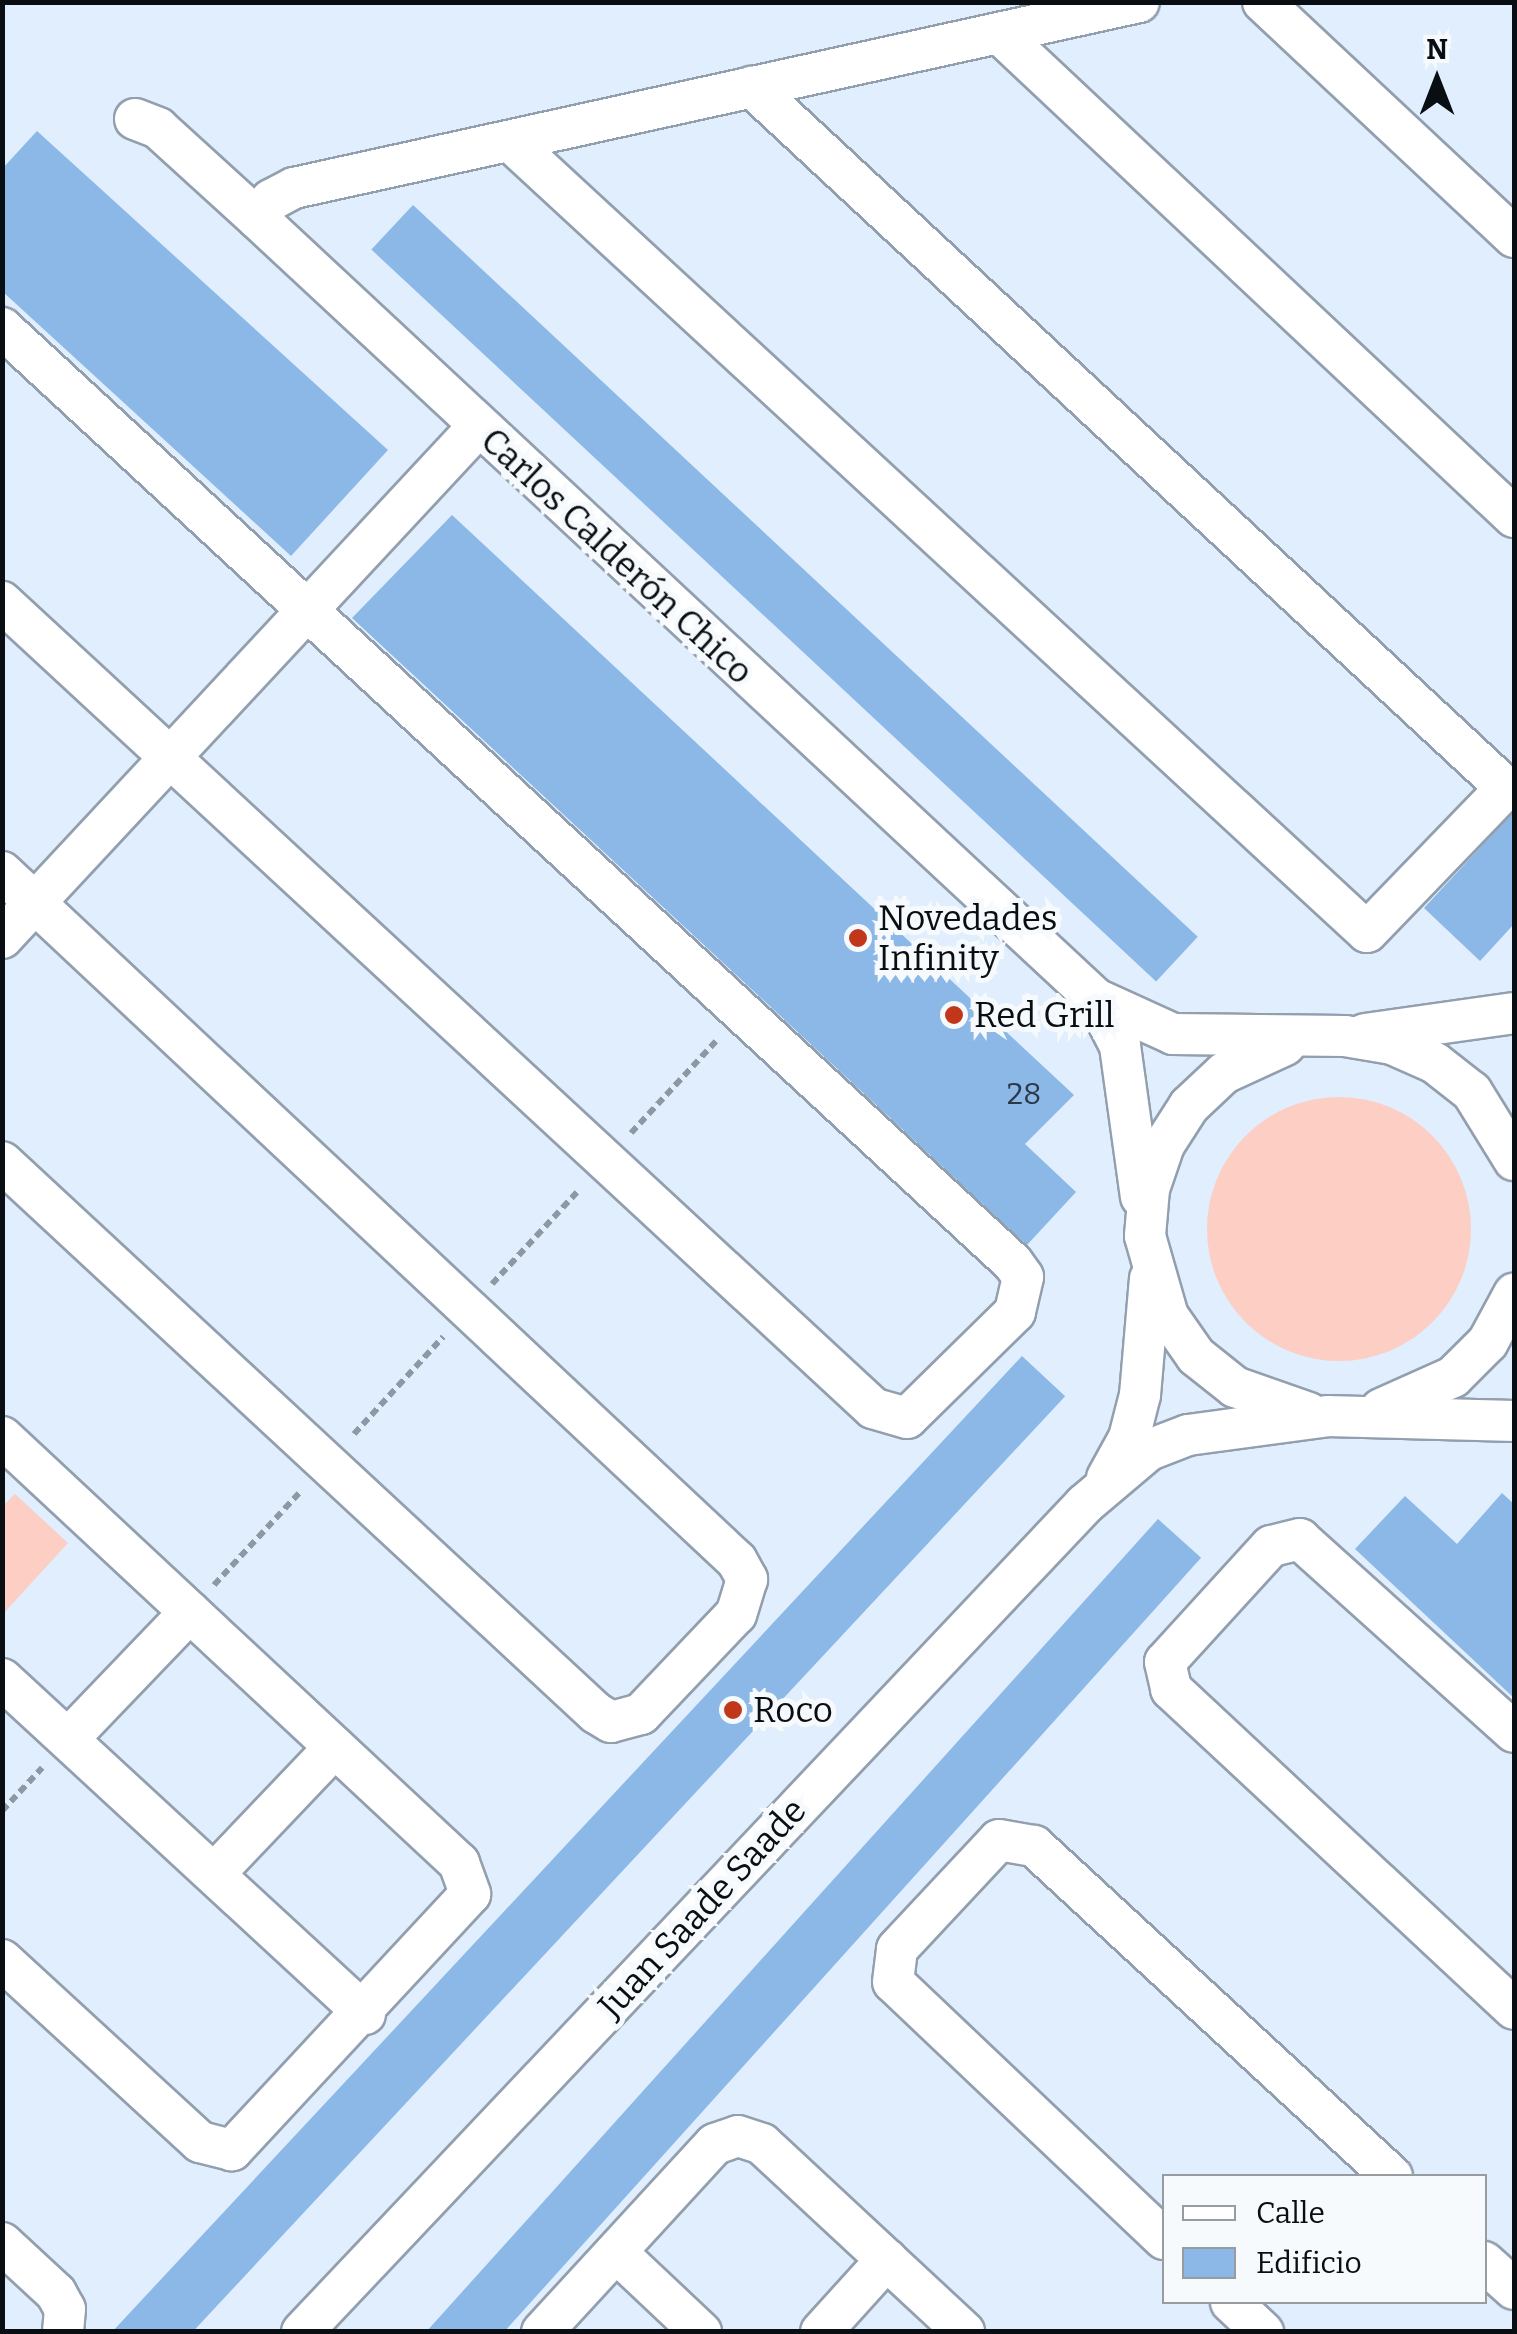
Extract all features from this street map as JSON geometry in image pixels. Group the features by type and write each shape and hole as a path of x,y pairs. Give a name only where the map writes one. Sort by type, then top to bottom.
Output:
{"street":[{"path":"257,218 271,200 294,188 1139,2"},
{"path":"1263,2 1514,237"},
{"path":"999,33 1514,517"},
{"path":"510,141 1367,932 1506,788 752,87"},
{"name":"Carlos Calderón Chico","path":"135,119 158,128 257,218 477,428 1096,999"},
{"path":"2,328 1012,1262 1022,1277 1015,1312 922,1408 907,1418 886,1417 2,602"},
{"path":"2,938 477,428"},
{"path":"2,872 736,1562 746,1579 736,1614 641,1714 611,1722 596,1713 2,1162"},
{"path":"1096,999 1172,1034 1328,1037 1392,1044 1435,1064 1472,1092 1514,1160"},
{"path":"1096,999 1120,1046 1129,1085 1148,1253 1168,1316 1222,1377 1279,1408 1345,1415 1514,1421"},
{"path":"1103,1486 1129,1438 1140,1395 1148,1253 1159,1159 1189,1106 1224,1073 1264,1050 1328,1037 1514,1012"},
{"path":"1103,1486 1149,1450 1188,1436 1345,1415 1411,1401 1453,1377 1488,1342 1514,1294"},
{"path":"2,1437 468,1877 470,1894 460,1911 244,2143 215,2150 2,1960"},
{"name":"Juan Saade Saade","path":"302,2332 1103,1486"},
{"path":"1514,1732 1300,1539 1271,1546 1165,1662 1171,1689 1514,2009"},
{"path":"68,1740 190,1612"},
{"path":"2,1679 365,2014"},
{"path":"214,1874 335,1748"},
{"path":"1162,2237 893,1982 897,1948 999,1840 1034,1846 1390,2174"},
{"path":"542,2332 715,2144 738,2136 762,2144 964,2332"},
{"path":"2,2243 56,2293 65,2309 64,2332"},
{"path":"616,2252 701,2332"},
{"path":"821,2332 886,2259"},
{"path":"1487,2265 1514,2289"},
{"path":"1233,2304 1263,2332"}],"path":[{"path":"2,1811 68,1740"}],"shaded area":[{"path":"1339,1097 1389,1107 1432,1136 1461,1179 1471,1229 1461,1279 1432,1322 1389,1351 1339,1361 1289,1351 1246,1322 1217,1279 1207,1229 1217,1179 1246,1136 1289,1107"},
{"path":"15,1494 68,1543 3,1614 3,1506"}],"building":[{"path":"37,131 388,450 291,556 2,291 2,169"},
{"path":"413,205 1198,937 1156,981 371,250"},
{"path":"452,515 1074,1095 1025,1144 1076,1192 1027,1245 352,618"},
{"path":"1514,811 1514,924 1480,961 1424,908"},
{"path":"1022,1356 1065,1396 193,2332 113,2331"},
{"path":"1502,1493 1514,1504 1514,1698 1355,1549 1405,1496 1457,1544"},
{"path":"1158,1519 1201,1558 504,2332 426,2332"}],"place":[{"name":"Novedades Infinity","path":"858,938"},
{"name":"Red Grill","path":"954,1015"},
{"name":"Roco","path":"733,1710"}]}
